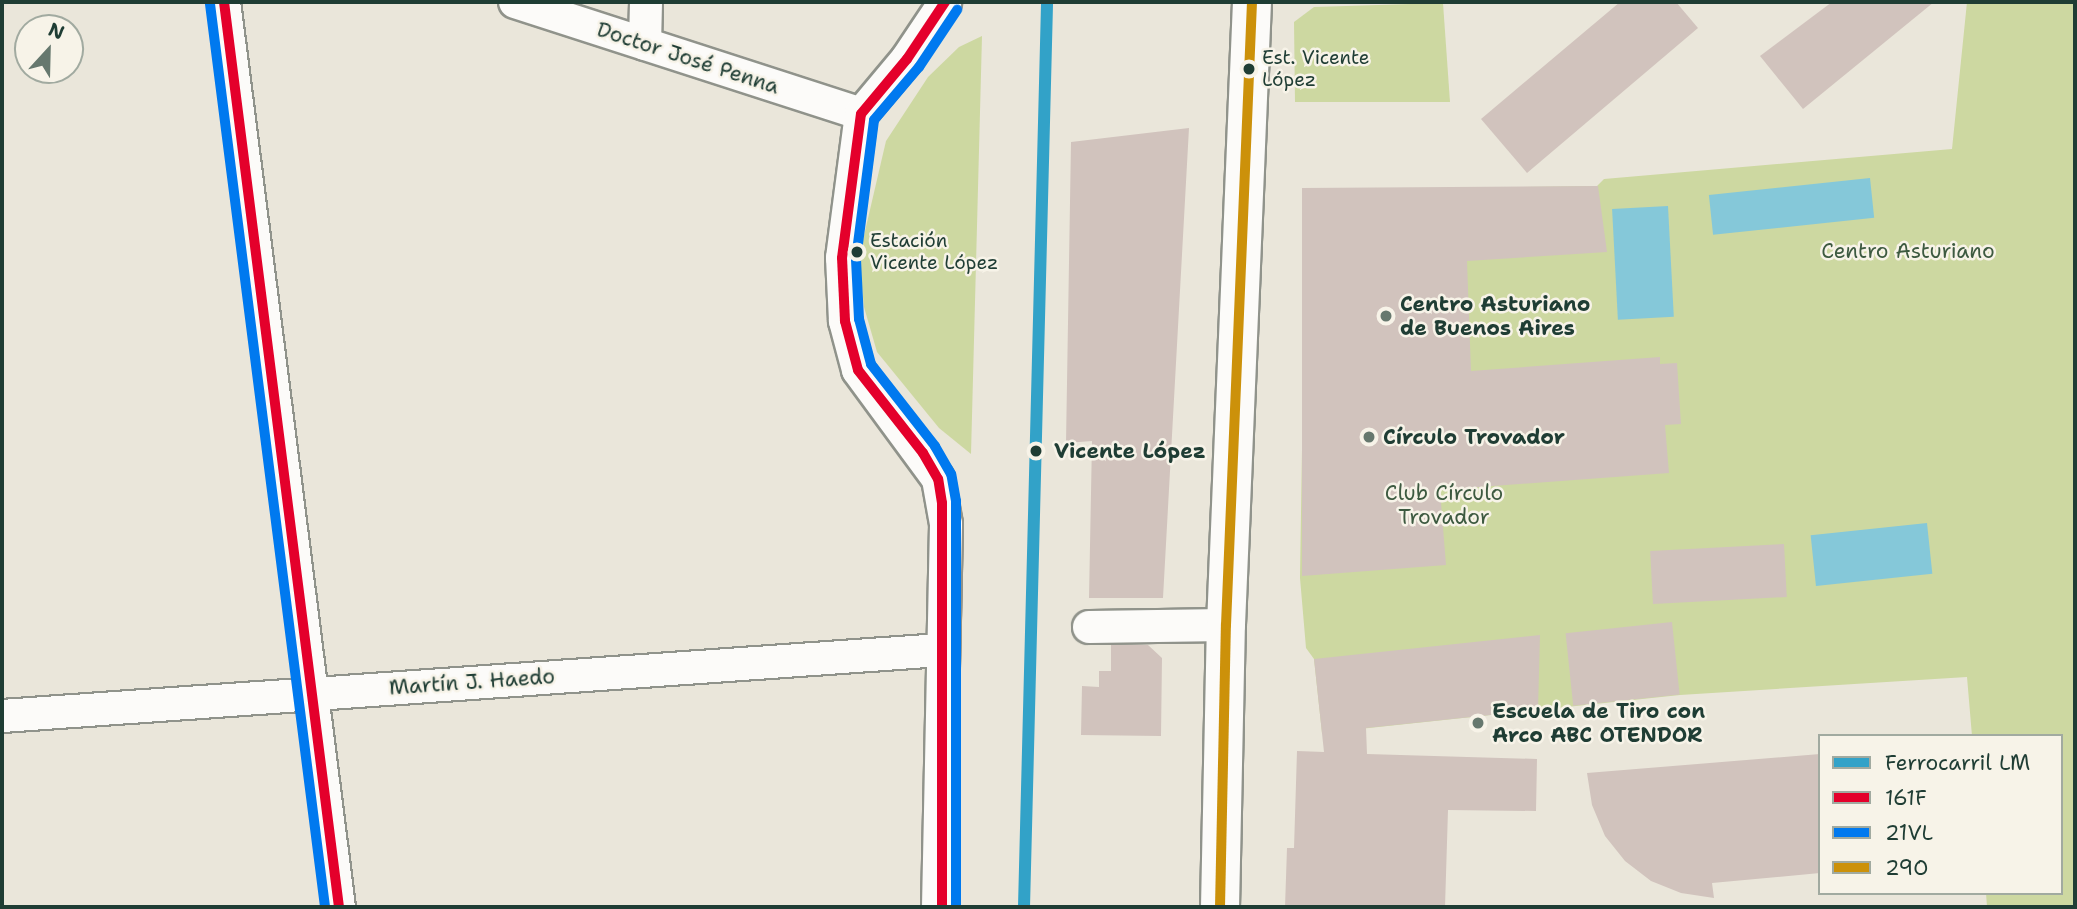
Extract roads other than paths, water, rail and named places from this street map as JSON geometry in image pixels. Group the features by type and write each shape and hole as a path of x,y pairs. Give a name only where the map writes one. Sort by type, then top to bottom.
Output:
{"main road":[{"path":"1220,907 1226,625 1252,2"}],"street":[{"path":"224,2 339,907"},
{"name":"Doctor José Penna","path":"515,2 861,114"},
{"path":"645,44 646,2"},
{"path":"940,905 946,524 938,479 858,370 845,321 844,224 861,114 916,48 945,2"},
{"path":"1089,627 1226,625"},
{"name":"Martín J. Haedo","path":"2,716 942,650"}],"water":[{"path":"1870,178 1874,218 1713,235 1709,195"},
{"path":"1668,206 1674,317 1618,320 1612,209"},
{"path":"1927,523 1932,574 1816,586 1811,535"}],"rail line":[{"name":"LM","path":"1024,907 1047,2"}],"place":[{"name":"Est. Vicente López","path":"1249,69"},
{"name":"Estación Vicente López","path":"857,252"},
{"name":"Centro Asturiano de Buenos Aires","path":"1386,316"},
{"name":"Círculo Trovador","path":"1369,437"},
{"name":"Vicente López","path":"1036,451"},
{"name":"Escuela de Tiro con Arco ABC OTENDOR","path":"1478,723"}],"park label":[{"name":"Centro Asturiano","path":"1908,251"},
{"name":"Club Círculo Trovador","path":"1444,505"}]}
